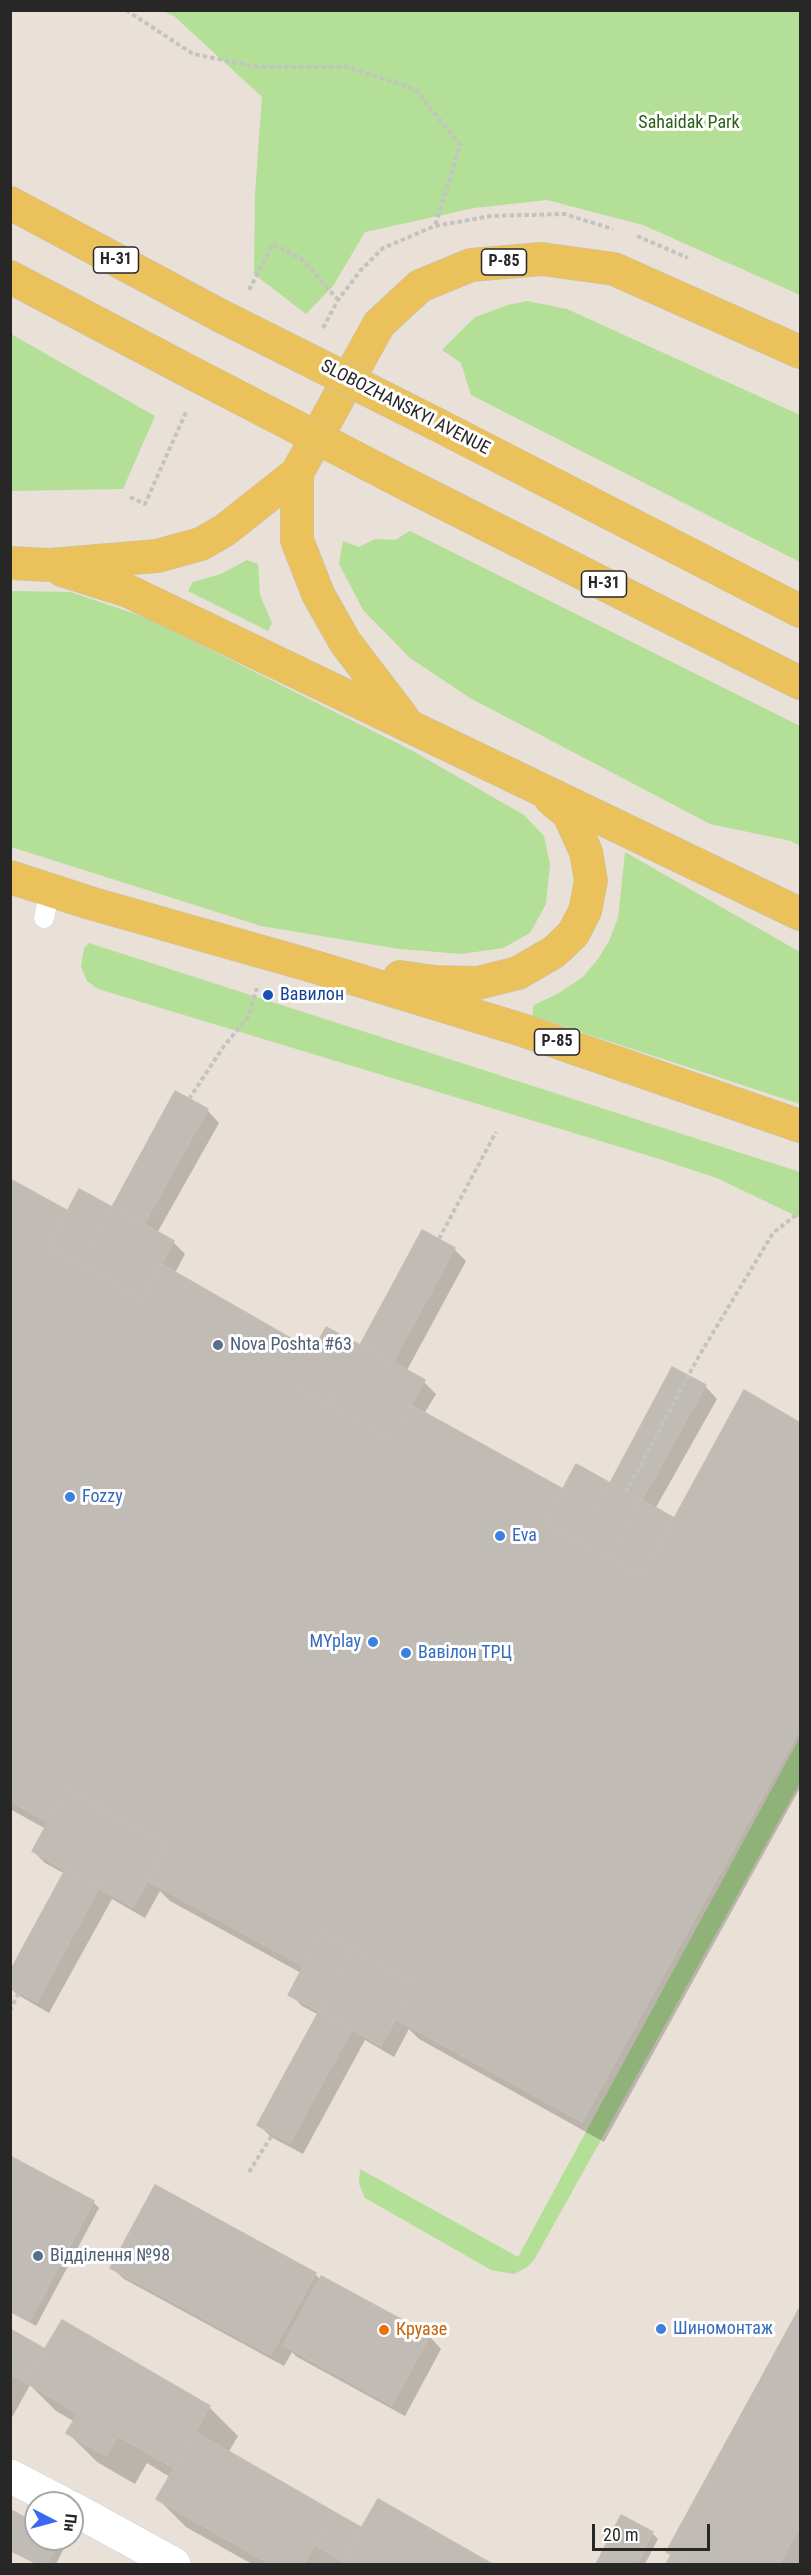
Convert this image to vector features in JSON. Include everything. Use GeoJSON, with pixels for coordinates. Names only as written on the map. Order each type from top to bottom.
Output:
{"type":"FeatureCollection","features":[{"type":"Feature","properties":{"kind":"main road","name":"SLOBOZHANSKYI AVENUE"},"geometry":{"type":"LineString","coordinates":[[10,203],[221,316],[801,610]]}},
{"type":"Feature","properties":{"kind":"main road","name":"Р-85"},"geometry":{"type":"LineString","coordinates":[[10,563],[49,565],[157,556],[201,544],[225,530],[297,473],[379,324],[420,286],[471,265],[543,259],[614,268],[801,352]]}},
{"type":"Feature","properties":{"kind":"main road","name":"Н-31"},"geometry":{"type":"LineString","coordinates":[[10,277],[408,485],[801,683]]}},
{"type":"Feature","properties":{"kind":"main road","name":"Р-85"},"geometry":{"type":"LineString","coordinates":[[297,473],[297,540],[318,594],[345,642],[408,724]]}},
{"type":"Feature","properties":{"kind":"main road","name":"Р-85"},"geometry":{"type":"LineString","coordinates":[[49,565],[128,591],[801,914]]}},
{"type":"Feature","properties":{"kind":"main road","name":"Р-85"},"geometry":{"type":"LineString","coordinates":[[312,966],[435,982],[478,983],[518,973],[554,952],[573,934],[585,911],[591,881],[586,852],[569,814],[537,787]]}},
{"type":"Feature","properties":{"kind":"main road","name":"Р-85"},"geometry":{"type":"LineString","coordinates":[[10,877],[47,904],[90,903],[312,966],[519,1029],[801,1126]]}},
{"type":"Feature","properties":{"kind":"street"},"geometry":{"type":"LineString","coordinates":[[10,2476],[39,2491]]}},
{"type":"Feature","properties":{"kind":"street"},"geometry":{"type":"LineString","coordinates":[[84,2515],[174,2565]]}},
{"type":"Feature","properties":{"kind":"path"},"geometry":{"type":"LineString","coordinates":[[126,10],[193,54],[259,67],[347,67],[415,89],[460,145],[435,226]]}},
{"type":"Feature","properties":{"kind":"path"},"geometry":{"type":"LineString","coordinates":[[250,290],[273,244],[302,259],[338,300]]}},
{"type":"Feature","properties":{"kind":"path"},"geometry":{"type":"LineString","coordinates":[[130,497],[145,504],[187,412]]}},
{"type":"Feature","properties":{"kind":"path"},"geometry":{"type":"LineString","coordinates":[[189,1100],[224,1046],[248,1017],[257,987]]}},
{"type":"Feature","properties":{"kind":"path"},"geometry":{"type":"LineString","coordinates":[[439,1239],[496,1132]]}},
{"type":"Feature","properties":{"kind":"path"},"geometry":{"type":"LineString","coordinates":[[626,1492],[699,1356],[773,1233],[801,1212]]}},
{"type":"Feature","properties":{"kind":"path"},"geometry":{"type":"LineString","coordinates":[[10,2011],[19,1992]]}},
{"type":"Feature","properties":{"kind":"path"},"geometry":{"type":"LineString","coordinates":[[249,2172],[272,2134]]}},
{"type":"Feature","properties":{"kind":"green space","name":"Sahaidak Park"},"geometry":{"type":"Polygon","coordinates":[[[163,11],[800,11],[800,295],[643,225],[547,200],[474,208],[365,232],[333,286],[306,314],[254,274],[255,193],[262,97],[174,16],[163,11]]]}},
{"type":"Feature","properties":{"kind":"green space"},"geometry":{"type":"Polygon","coordinates":[[[527,301],[567,309],[800,415],[800,562],[471,395],[461,363],[442,350],[475,317],[527,301]]]}},
{"type":"Feature","properties":{"kind":"green space"},"geometry":{"type":"Polygon","coordinates":[[[11,334],[155,416],[123,489],[11,491],[11,334]]]}},
{"type":"Feature","properties":{"kind":"green space"},"geometry":{"type":"Polygon","coordinates":[[[410,531],[800,726],[800,846],[791,841],[710,824],[470,698],[410,658],[363,610],[339,564],[343,541],[359,547],[375,539],[395,540],[410,531]]]}},
{"type":"Feature","properties":{"kind":"green space"},"geometry":{"type":"Polygon","coordinates":[[[247,560],[258,564],[260,595],[272,623],[268,631],[188,591],[193,582],[221,574],[247,560]]]}},
{"type":"Feature","properties":{"kind":"green space"},"geometry":{"type":"Polygon","coordinates":[[[11,591],[71,592],[147,618],[411,750],[524,815],[544,836],[550,864],[546,904],[530,933],[503,948],[462,954],[399,949],[261,926],[11,847],[11,591]]]}},
{"type":"Feature","properties":{"kind":"green space"},"geometry":{"type":"Polygon","coordinates":[[[625,852],[800,952],[800,1104],[532,1016],[534,1005],[559,993],[583,977],[609,941],[618,918],[625,852]]]}},
{"type":"Feature","properties":{"kind":"green space"},"geometry":{"type":"Polygon","coordinates":[[[89,943],[800,1172],[800,1218],[717,1178],[653,1157],[98,989],[87,981],[81,967],[84,948],[89,943]]]}},
{"type":"Feature","properties":{"kind":"green space"},"geometry":{"type":"Polygon","coordinates":[[[800,1737],[800,1783],[534,2260],[514,2274],[491,2270],[365,2198],[359,2184],[360,2169],[518,2257],[800,1737]]]}},
{"type":"Feature","properties":{"kind":"building"},"geometry":{"type":"Polygon","coordinates":[[[175,1091],[208,1109],[144,1224],[112,1207],[175,1091]]]}},
{"type":"Feature","properties":{"kind":"building","name":"Вавілон ТРЦ"},"geometry":{"type":"Polygon","coordinates":[[[10,1179],[68,1211],[48,1247],[143,1299],[161,1264],[313,1351],[294,1386],[391,1440],[411,1405],[563,1489],[544,1524],[642,1577],[744,1390],[800,1423],[800,1729],[582,2122],[396,2019],[415,1984],[321,1933],[303,1966],[148,1881],[167,1845],[66,1789],[48,1822],[10,1801],[10,1179]]]}},
{"type":"Feature","properties":{"kind":"building"},"geometry":{"type":"Polygon","coordinates":[[[79,1189],[112,1207],[80,1265],[48,1247],[79,1189]]]}},
{"type":"Feature","properties":{"kind":"building"},"geometry":{"type":"Polygon","coordinates":[[[112,1207],[144,1224],[113,1282],[80,1265],[112,1207]]]}},
{"type":"Feature","properties":{"kind":"building"},"geometry":{"type":"Polygon","coordinates":[[[144,1224],[174,1241],[143,1299],[113,1282],[144,1224]]]}},
{"type":"Feature","properties":{"kind":"building"},"geometry":{"type":"Polygon","coordinates":[[[422,1230],[455,1248],[393,1362],[360,1345],[422,1230]]]}},
{"type":"Feature","properties":{"kind":"building"},"geometry":{"type":"Polygon","coordinates":[[[326,1327],[360,1345],[328,1405],[294,1386],[326,1327]]]}},
{"type":"Feature","properties":{"kind":"building"},"geometry":{"type":"Polygon","coordinates":[[[360,1345],[393,1362],[359,1422],[328,1405],[360,1345]]]}},
{"type":"Feature","properties":{"kind":"building"},"geometry":{"type":"Polygon","coordinates":[[[393,1362],[425,1380],[391,1440],[359,1422],[393,1362]]]}},
{"type":"Feature","properties":{"kind":"building"},"geometry":{"type":"Polygon","coordinates":[[[672,1367],[706,1385],[642,1500],[610,1483],[672,1367]]]}},
{"type":"Feature","properties":{"kind":"building"},"geometry":{"type":"Polygon","coordinates":[[[576,1464],[610,1483],[578,1543],[544,1524],[576,1464]]]}},
{"type":"Feature","properties":{"kind":"building"},"geometry":{"type":"Polygon","coordinates":[[[610,1483],[642,1500],[610,1560],[578,1543],[610,1483]]]}},
{"type":"Feature","properties":{"kind":"building"},"geometry":{"type":"Polygon","coordinates":[[[642,1500],[674,1518],[642,1577],[610,1560],[642,1500]]]}},
{"type":"Feature","properties":{"kind":"building"},"geometry":{"type":"Polygon","coordinates":[[[66,1789],[100,1807],[65,1870],[32,1851],[66,1789]]]}},
{"type":"Feature","properties":{"kind":"building"},"geometry":{"type":"Polygon","coordinates":[[[100,1807],[134,1826],[99,1888],[65,1870],[100,1807]]]}},
{"type":"Feature","properties":{"kind":"building"},"geometry":{"type":"Polygon","coordinates":[[[134,1826],[167,1845],[133,1907],[99,1888],[134,1826]]]}},
{"type":"Feature","properties":{"kind":"building"},"geometry":{"type":"Polygon","coordinates":[[[65,1870],[99,1888],[37,2002],[10,1987],[10,1971],[65,1870]]]}},
{"type":"Feature","properties":{"kind":"building"},"geometry":{"type":"Polygon","coordinates":[[[321,1933],[352,1949],[319,2011],[288,1995],[321,1933]]]}},
{"type":"Feature","properties":{"kind":"building"},"geometry":{"type":"Polygon","coordinates":[[[352,1949],[386,1968],[352,2029],[319,2011],[352,1949]]]}},
{"type":"Feature","properties":{"kind":"building"},"geometry":{"type":"Polygon","coordinates":[[[386,1968],[415,1984],[381,2046],[352,2029],[386,1968]]]}},
{"type":"Feature","properties":{"kind":"building"},"geometry":{"type":"Polygon","coordinates":[[[319,2011],[352,2029],[290,2143],[257,2125],[319,2011]]]}},
{"type":"Feature","properties":{"kind":"building","name":"Відділення №98"},"geometry":{"type":"Polygon","coordinates":[[[10,2156],[94,2201],[30,2321],[10,2311],[10,2156]]]}},
{"type":"Feature","properties":{"kind":"building"},"geometry":{"type":"Polygon","coordinates":[[[155,2185],[316,2273],[271,2355],[110,2268],[155,2185]]]}},
{"type":"Feature","properties":{"kind":"building"},"geometry":{"type":"Polygon","coordinates":[[[321,2276],[430,2335],[392,2405],[283,2345],[321,2276]]]}},
{"type":"Feature","properties":{"kind":"building"},"geometry":{"type":"Polygon","coordinates":[[[800,2307],[800,2526],[779,2564],[692,2564],[666,2552],[800,2307]]]}},
{"type":"Feature","properties":{"kind":"building"},"geometry":{"type":"Polygon","coordinates":[[[62,2320],[210,2406],[174,2468],[118,2436],[106,2456],[66,2433],[78,2413],[25,2382],[62,2320]]]}},
{"type":"Feature","properties":{"kind":"building"},"geometry":{"type":"Polygon","coordinates":[[[10,2329],[17,2333],[10,2345],[10,2329]]]}},
{"type":"Feature","properties":{"kind":"building"},"geometry":{"type":"Polygon","coordinates":[[[17,2333],[45,2349],[25,2382],[10,2374],[10,2345],[17,2333]]]}},
{"type":"Feature","properties":{"kind":"building"},"geometry":{"type":"Polygon","coordinates":[[[195,2432],[334,2512],[304,2564],[270,2564],[156,2499],[195,2432]]]}},
{"type":"Feature","properties":{"kind":"building"},"geometry":{"type":"Polygon","coordinates":[[[378,2499],[492,2564],[347,2564],[342,2561],[378,2499]]]}},
{"type":"Feature","properties":{"kind":"building"},"geometry":{"type":"Polygon","coordinates":[[[13,2511],[24,2517],[24,2551],[54,2551],[47,2564],[39,2564],[10,2549],[10,2515],[13,2511]]]}},
{"type":"Feature","properties":{"kind":"building"},"geometry":{"type":"Polygon","coordinates":[[[334,2512],[362,2528],[342,2561],[315,2545],[334,2512]]]}},
{"type":"Feature","properties":{"kind":"building"},"geometry":{"type":"Polygon","coordinates":[[[621,2515],[653,2532],[637,2564],[596,2564],[621,2515]]]}},
{"type":"Feature","properties":{"kind":"building"},"geometry":{"type":"Polygon","coordinates":[[[672,2553],[692,2564],[666,2564],[672,2553]]]}},
{"type":"Feature","properties":{"kind":"place","name":"Вавилон"},"geometry":{"type":"Point","coordinates":[268,995]}},
{"type":"Feature","properties":{"kind":"place","name":"Nova Poshta #63"},"geometry":{"type":"Point","coordinates":[218,1345]}},
{"type":"Feature","properties":{"kind":"place","name":"Fozzy"},"geometry":{"type":"Point","coordinates":[70,1497]}},
{"type":"Feature","properties":{"kind":"place","name":"Eva"},"geometry":{"type":"Point","coordinates":[500,1536]}},
{"type":"Feature","properties":{"kind":"place","name":"MYplay"},"geometry":{"type":"Point","coordinates":[373,1642]}},
{"type":"Feature","properties":{"kind":"place","name":"Вавілон ТРЦ"},"geometry":{"type":"Point","coordinates":[406,1653]}},
{"type":"Feature","properties":{"kind":"place","name":"Відділення №98"},"geometry":{"type":"Point","coordinates":[38,2256]}},
{"type":"Feature","properties":{"kind":"place","name":"Шиномонтаж"},"geometry":{"type":"Point","coordinates":[661,2329]}},
{"type":"Feature","properties":{"kind":"place","name":"Круазе"},"geometry":{"type":"Point","coordinates":[384,2330]}}]}
